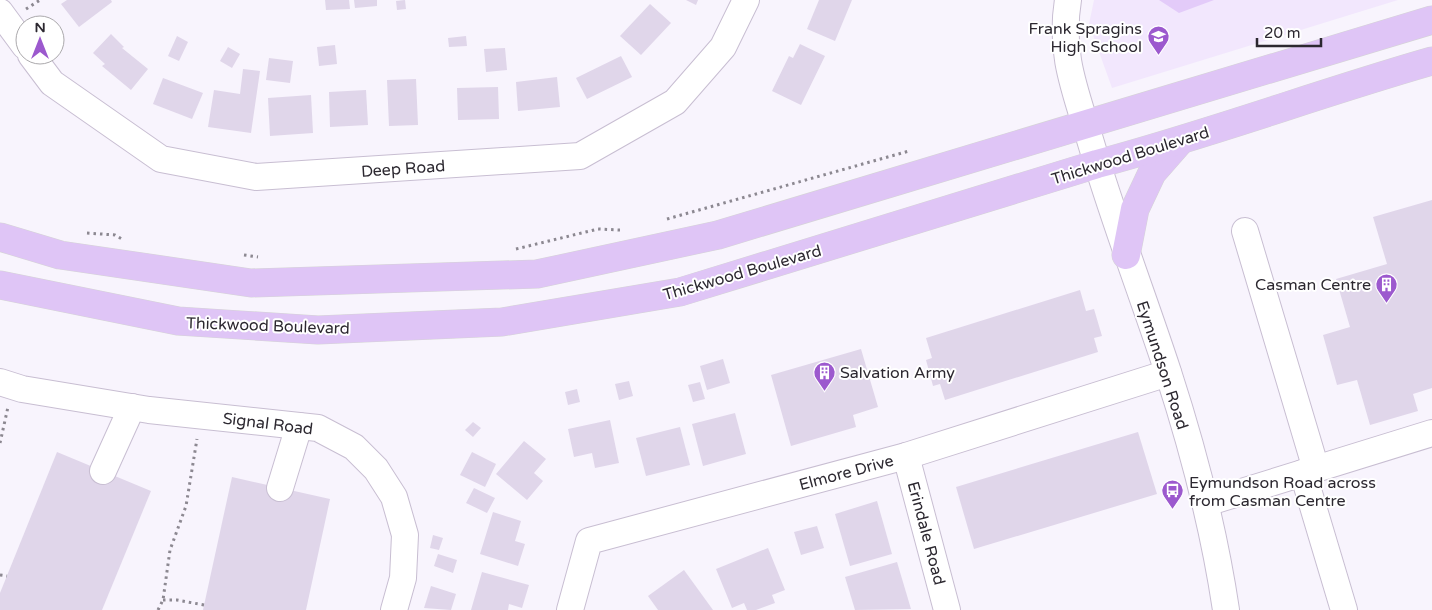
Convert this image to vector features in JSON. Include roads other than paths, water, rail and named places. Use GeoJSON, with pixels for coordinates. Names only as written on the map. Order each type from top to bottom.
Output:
{"type":"FeatureCollection","features":[{"type":"Feature","properties":{"kind":"main road"},"geometry":{"type":"LineString","coordinates":[[0,237],[60,255],[251,282],[537,274],[718,235],[1432,20]]}},
{"type":"Feature","properties":{"kind":"main road","name":"Thickwood Boulevard"},"geometry":{"type":"LineString","coordinates":[[0,285],[178,321],[318,330],[502,322],[680,292],[1097,164],[1180,141],[1355,83],[1432,61]]}},
{"type":"Feature","properties":{"kind":"main road"},"geometry":{"type":"LineString","coordinates":[[1126,255],[1138,201],[1152,173],[1180,141]]}},
{"type":"Feature","properties":{"kind":"street","name":"Deep Road"},"geometry":{"type":"LineString","coordinates":[[38,65],[52,83],[161,159],[256,178],[580,156],[675,102],[723,47],[746,0]]}},
{"type":"Feature","properties":{"kind":"street","name":"Eymundson Road"},"geometry":{"type":"LineString","coordinates":[[1068,0],[1064,30],[1065,52],[1097,164],[1126,255],[1168,373],[1206,503],[1226,610]]}},
{"type":"Feature","properties":{"kind":"street"},"geometry":{"type":"LineString","coordinates":[[0,12],[15,32]]}},
{"type":"Feature","properties":{"kind":"street"},"geometry":{"type":"LineString","coordinates":[[1245,231],[1310,471],[1344,610]]}},
{"type":"Feature","properties":{"kind":"street","name":"Elmore Drive"},"geometry":{"type":"LineString","coordinates":[[570,610],[589,541],[906,456],[1168,373]]}},
{"type":"Feature","properties":{"kind":"street","name":"Signal Road"},"geometry":{"type":"LineString","coordinates":[[7,384],[132,407],[318,428],[354,447],[376,469],[394,496],[405,535],[403,578],[394,610]]}},
{"type":"Feature","properties":{"kind":"street"},"geometry":{"type":"LineString","coordinates":[[103,471],[132,407]]}},
{"type":"Feature","properties":{"kind":"street"},"geometry":{"type":"LineString","coordinates":[[280,488],[299,426]]}},
{"type":"Feature","properties":{"kind":"street"},"geometry":{"type":"LineString","coordinates":[[1206,503],[1432,433]]}},
{"type":"Feature","properties":{"kind":"street","name":"Erindale Road"},"geometry":{"type":"LineString","coordinates":[[906,456],[947,610]]}},
{"type":"Feature","properties":{"kind":"place","name":"Frank Spragins High School"},"geometry":{"type":"Point","coordinates":[1158,56]}},
{"type":"Feature","properties":{"kind":"place","name":"Casman Centre"},"geometry":{"type":"Point","coordinates":[1387,303]}},
{"type":"Feature","properties":{"kind":"place","name":"Salvation Army"},"geometry":{"type":"Point","coordinates":[824,391]}},
{"type":"Feature","properties":{"kind":"place","name":"Eymundson Road across from Casman Centre"},"geometry":{"type":"Point","coordinates":[1173,510]}}]}
